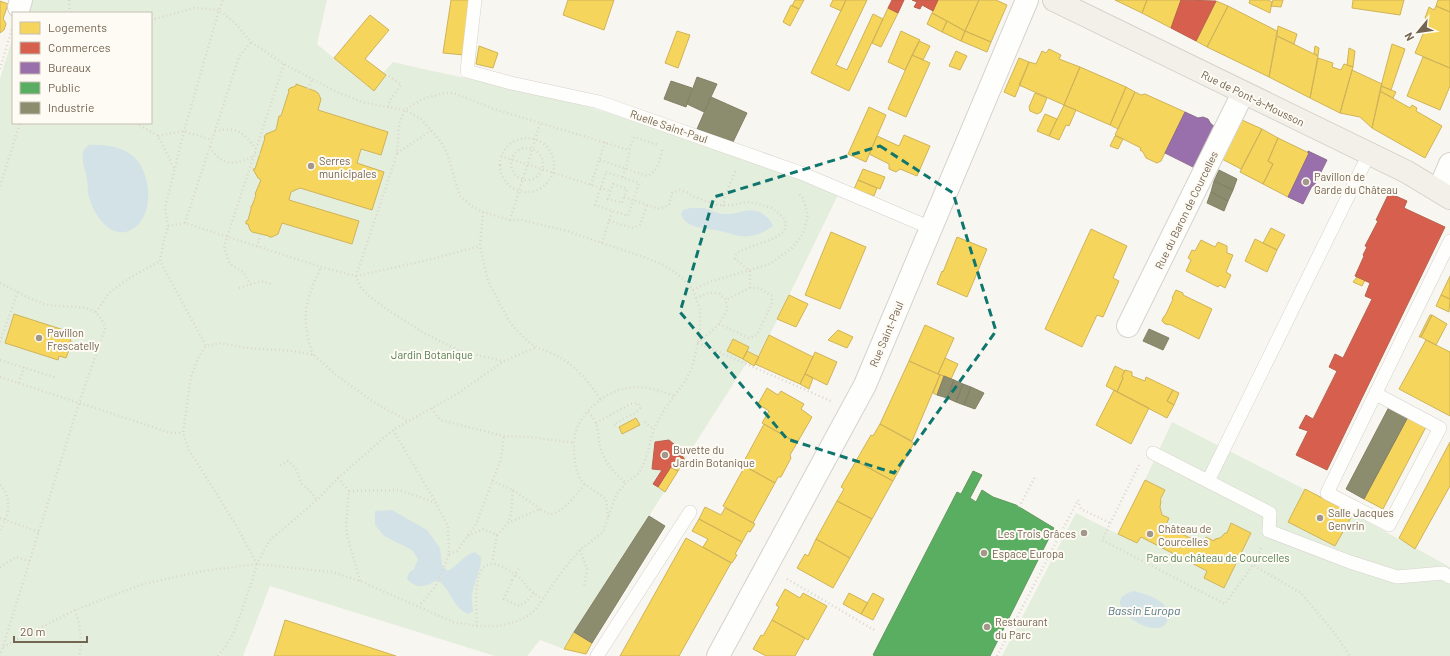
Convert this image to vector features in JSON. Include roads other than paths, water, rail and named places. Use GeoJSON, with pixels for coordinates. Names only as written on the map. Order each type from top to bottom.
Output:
{"type":"FeatureCollection","features":[{"type":"Feature","properties":{"kind":"main road","name":"Rue de Pont-à-Mousson"},"geometry":{"type":"LineString","coordinates":[[1054,0],[1407,172],[1444,194]]}},
{"type":"Feature","properties":{"kind":"street","name":"Rue Saint-Paul"},"geometry":{"type":"LineString","coordinates":[[718,656],[865,385],[1027,0]]}},
{"type":"Feature","properties":{"kind":"street","name":"Rue du Baron de Courcelles"},"geometry":{"type":"LineString","coordinates":[[1128,326],[1243,93]]}},
{"type":"Feature","properties":{"kind":"street"},"geometry":{"type":"LineString","coordinates":[[1444,194],[1450,164]]}},
{"type":"Feature","properties":{"kind":"lane","name":"Ruelle Saint-Paul"},"geometry":{"type":"LineString","coordinates":[[475,0],[467,72],[599,102],[801,173],[931,228]]}},
{"type":"Feature","properties":{"kind":"lane"},"geometry":{"type":"LineString","coordinates":[[1208,481],[1369,154]]}},
{"type":"Feature","properties":{"kind":"lane"},"geometry":{"type":"LineString","coordinates":[[1376,394],[1440,428],[1389,525],[1328,493],[1450,241]]}},
{"type":"Feature","properties":{"kind":"lane"},"geometry":{"type":"LineString","coordinates":[[1153,453],[1270,513],[1269,531],[1350,562],[1397,577],[1443,573],[1450,577]]}},
{"type":"Feature","properties":{"kind":"lane"},"geometry":{"type":"LineString","coordinates":[[597,656],[690,512]]}},
{"type":"Feature","properties":{"kind":"water"},"geometry":{"type":"Polygon","coordinates":[[[88,145],[106,145],[124,150],[134,157],[140,164],[147,184],[147,206],[144,216],[139,224],[131,230],[117,232],[111,229],[100,219],[92,206],[88,195],[87,179],[83,159],[84,149],[88,145]]]}},
{"type":"Feature","properties":{"kind":"water"},"geometry":{"type":"Polygon","coordinates":[[[690,208],[703,208],[724,214],[749,210],[758,211],[765,215],[773,226],[756,235],[738,236],[691,225],[686,222],[681,213],[683,210],[690,208]]]}},
{"type":"Feature","properties":{"kind":"water"},"geometry":{"type":"Polygon","coordinates":[[[392,510],[427,530],[440,548],[442,566],[448,571],[471,553],[475,552],[481,557],[472,595],[473,611],[469,614],[459,608],[446,588],[437,580],[425,586],[418,586],[414,585],[407,579],[409,573],[414,569],[418,559],[412,550],[384,536],[375,525],[375,511],[392,510]]]}},
{"type":"Feature","properties":{"kind":"water","name":"Bassin Europa"},"geometry":{"type":"Polygon","coordinates":[[[1133,591],[1151,596],[1165,606],[1168,615],[1166,624],[1158,628],[1145,626],[1138,623],[1124,612],[1120,601],[1124,595],[1133,591]]]}},
{"type":"Feature","properties":{"kind":"place","name":"Serres municipales"},"geometry":{"type":"Point","coordinates":[311,166]}},
{"type":"Feature","properties":{"kind":"place","name":"Pavillon de Garde du Château"},"geometry":{"type":"Point","coordinates":[1306,182]}},
{"type":"Feature","properties":{"kind":"place","name":"Pavillon Frescatelly"},"geometry":{"type":"Point","coordinates":[39,338]}},
{"type":"Feature","properties":{"kind":"place","name":"Buvette du Jardin Botanique"},"geometry":{"type":"Point","coordinates":[665,455]}},
{"type":"Feature","properties":{"kind":"place","name":"Salle Jacques Genvrin"},"geometry":{"type":"Point","coordinates":[1320,518]}},
{"type":"Feature","properties":{"kind":"place","name":"Les Trois Grâces"},"geometry":{"type":"Point","coordinates":[1084,533]}},
{"type":"Feature","properties":{"kind":"place","name":"Château de Courcelles"},"geometry":{"type":"Point","coordinates":[1150,534]}},
{"type":"Feature","properties":{"kind":"place","name":"Espace Europa"},"geometry":{"type":"Point","coordinates":[984,553]}},
{"type":"Feature","properties":{"kind":"place","name":"Restaurant du Parc"},"geometry":{"type":"Point","coordinates":[987,627]}},
{"type":"Feature","properties":{"kind":"park label","name":"Jardin Botanique"},"geometry":{"type":"Point","coordinates":[432,354]}},
{"type":"Feature","properties":{"kind":"park label","name":"Parc du château de Courcelles"},"geometry":{"type":"Point","coordinates":[1218,557]}}]}
